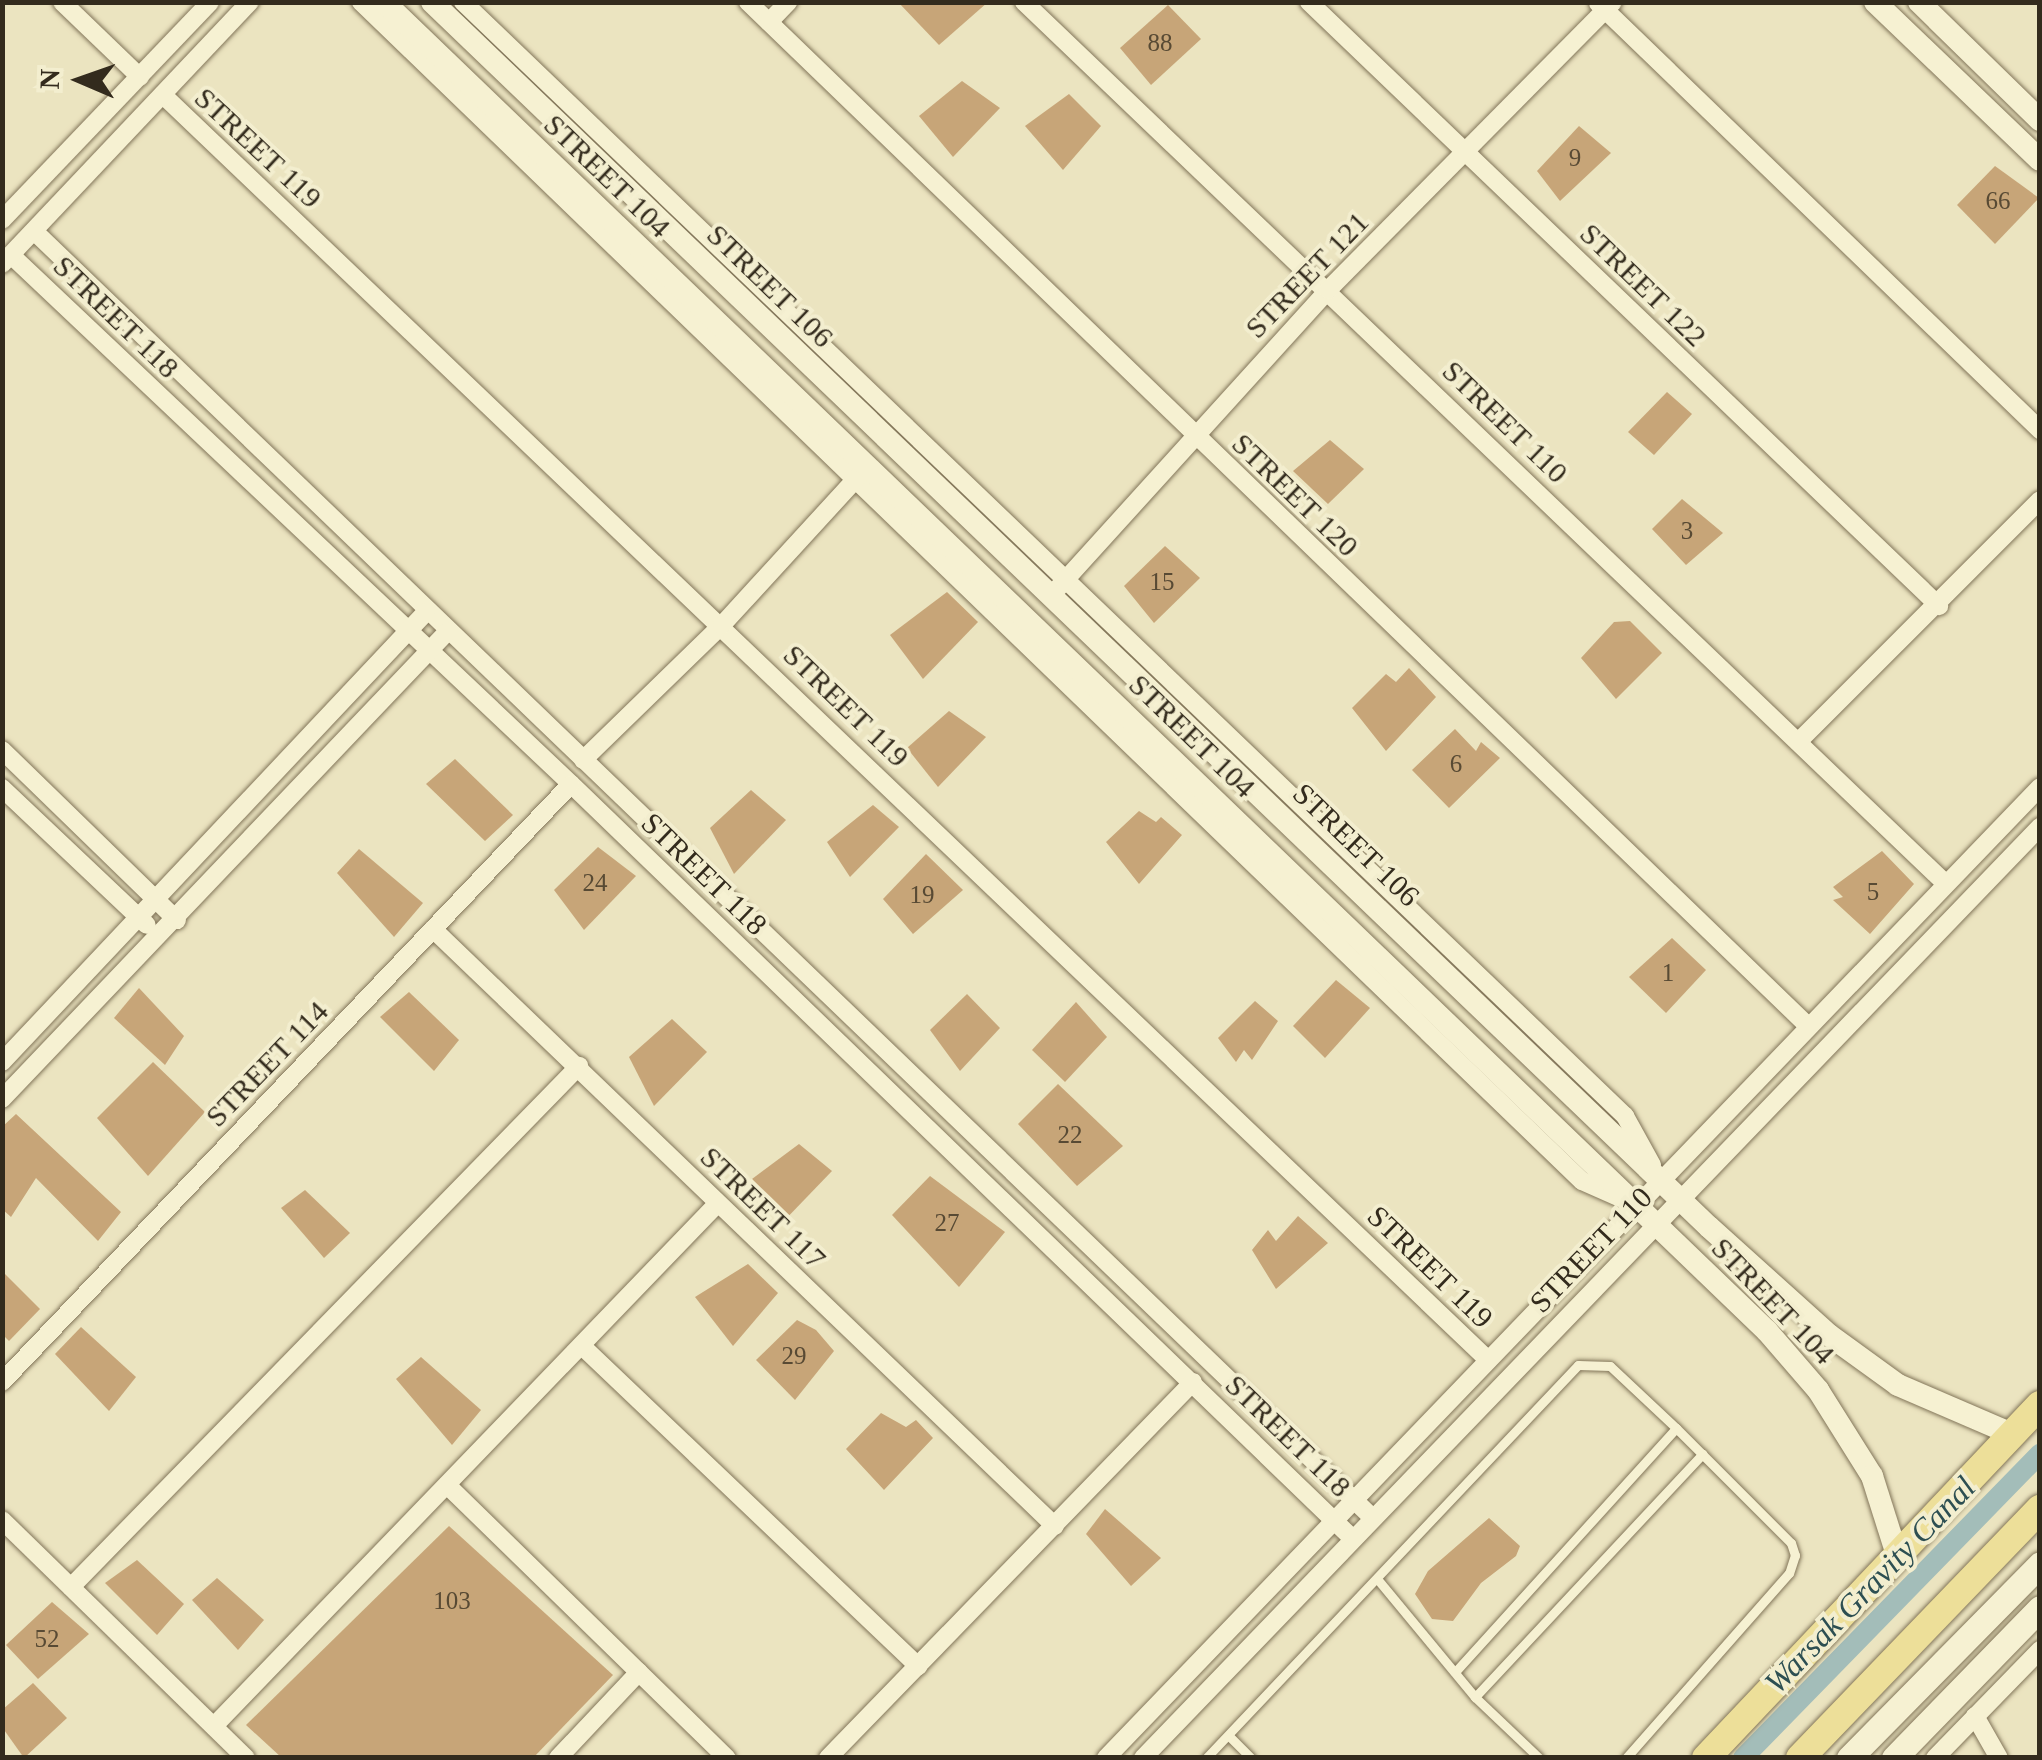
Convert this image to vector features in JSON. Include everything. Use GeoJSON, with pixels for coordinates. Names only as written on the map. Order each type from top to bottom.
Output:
{"type":"FeatureCollection","features":[{"type":"Feature","properties":{"kind":"main road"},"geometry":{"type":"LineString","coordinates":[[1706,1758],[2040,1406]]}},
{"type":"Feature","properties":{"kind":"main road"},"geometry":{"type":"LineString","coordinates":[[1800,1758],[2040,1509]]}},
{"type":"Feature","properties":{"kind":"main road"},"geometry":{"type":"LineString","coordinates":[[1849,1758],[2040,1564]]}},
{"type":"Feature","properties":{"kind":"main road"},"geometry":{"type":"LineString","coordinates":[[1894,1758],[2040,1608]]}},
{"type":"Feature","properties":{"kind":"street"},"geometry":{"type":"LineString","coordinates":[[62,2],[140,77]]}},
{"type":"Feature","properties":{"kind":"street"},"geometry":{"type":"LineString","coordinates":[[2,220],[210,2]]}},
{"type":"Feature","properties":{"kind":"street"},"geometry":{"type":"LineString","coordinates":[[6,259],[250,2]]}},
{"type":"Feature","properties":{"kind":"street"},"geometry":{"type":"LineString","coordinates":[[361,2],[484,111],[860,474],[722,625],[583,760]]}},
{"type":"Feature","properties":{"kind":"street","name":"STREET 104"},"geometry":{"type":"LineString","coordinates":[[384,2],[484,111],[678,287],[860,474],[1167,768],[1331,913],[1477,1066],[1636,1205],[1768,1331],[1818,1390],[1872,1476],[1897,1556]]}},
{"type":"Feature","properties":{"kind":"street","name":"STREET 106"},"geometry":{"type":"LineString","coordinates":[[432,2],[700,260],[873,412],[1057,588],[1355,885],[1522,1032],[1660,1179],[1829,1335],[1898,1385],[2012,1434]]}},
{"type":"Feature","properties":{"kind":"street"},"geometry":{"type":"LineString","coordinates":[[463,2],[873,412]]}},
{"type":"Feature","properties":{"kind":"street","name":"STREET 120"},"geometry":{"type":"LineString","coordinates":[[748,2],[1806,1024]]}},
{"type":"Feature","properties":{"kind":"street"},"geometry":{"type":"LineString","coordinates":[[768,22],[788,2]]}},
{"type":"Feature","properties":{"kind":"street","name":"STREET 110"},"geometry":{"type":"LineString","coordinates":[[1024,2],[1944,883]]}},
{"type":"Feature","properties":{"kind":"street","name":"STREET 122"},"geometry":{"type":"LineString","coordinates":[[1308,2],[1939,606]]}},
{"type":"Feature","properties":{"kind":"street"},"geometry":{"type":"LineString","coordinates":[[1875,2],[2040,160]]}},
{"type":"Feature","properties":{"kind":"street"},"geometry":{"type":"LineString","coordinates":[[1918,2],[2040,120]]}},
{"type":"Feature","properties":{"kind":"street"},"geometry":{"type":"LineString","coordinates":[[1606,5],[2040,430]]}},
{"type":"Feature","properties":{"kind":"street","name":"STREET 121"},"geometry":{"type":"LineString","coordinates":[[1057,588],[1328,290],[1466,153],[1606,5]]}},
{"type":"Feature","properties":{"kind":"street","name":"STREET 119"},"geometry":{"type":"LineString","coordinates":[[162,95],[722,625],[1488,1360]]}},
{"type":"Feature","properties":{"kind":"street"},"geometry":{"type":"LineString","coordinates":[[34,231],[426,612],[1373,1518]]}},
{"type":"Feature","properties":{"kind":"street","name":"STREET 118"},"geometry":{"type":"LineString","coordinates":[[6,259],[571,784],[1352,1539]]}},
{"type":"Feature","properties":{"kind":"street"},"geometry":{"type":"LineString","coordinates":[[678,287],[700,260]]}},
{"type":"Feature","properties":{"kind":"street"},"geometry":{"type":"LineString","coordinates":[[1798,742],[1939,606],[2040,500]]}},
{"type":"Feature","properties":{"kind":"street"},"geometry":{"type":"LineString","coordinates":[[1057,588],[1522,1032]]}},
{"type":"Feature","properties":{"kind":"street"},"geometry":{"type":"LineString","coordinates":[[2,1062],[158,902],[426,612]]}},
{"type":"Feature","properties":{"kind":"street"},"geometry":{"type":"LineString","coordinates":[[2,1099],[177,920],[448,631]]}},
{"type":"Feature","properties":{"kind":"street"},"geometry":{"type":"LineString","coordinates":[[2,750],[177,920]]}},
{"type":"Feature","properties":{"kind":"street"},"geometry":{"type":"LineString","coordinates":[[1167,768],[1477,1066]]}},
{"type":"Feature","properties":{"kind":"street","name":"STREET 114"},"geometry":{"type":"LineString","coordinates":[[2,1382],[571,784]]}},
{"type":"Feature","properties":{"kind":"street","name":"STREET 110"},"geometry":{"type":"LineString","coordinates":[[1106,1758],[1806,1024],[2040,787]]}},
{"type":"Feature","properties":{"kind":"street"},"geometry":{"type":"LineString","coordinates":[[2,788],[158,936]]}},
{"type":"Feature","properties":{"kind":"street","name":"STREET 110"},"geometry":{"type":"LineString","coordinates":[[1143,1758],[1654,1222],[2040,827]]}},
{"type":"Feature","properties":{"kind":"street"},"geometry":{"type":"LineString","coordinates":[[1331,913],[1355,885]]}},
{"type":"Feature","properties":{"kind":"street","name":"STREET 117"},"geometry":{"type":"LineString","coordinates":[[433,929],[1055,1526]]}},
{"type":"Feature","properties":{"kind":"street"},"geometry":{"type":"LineString","coordinates":[[71,1586],[578,1066]]}},
{"type":"Feature","properties":{"kind":"street"},"geometry":{"type":"LineString","coordinates":[[214,1726],[718,1203]]}},
{"type":"Feature","properties":{"kind":"street"},"geometry":{"type":"LineString","coordinates":[[583,1347],[918,1666]]}},
{"type":"Feature","properties":{"kind":"street"},"geometry":{"type":"LineString","coordinates":[[828,1758],[1193,1382]]}},
{"type":"Feature","properties":{"kind":"street"},"geometry":{"type":"LineString","coordinates":[[447,1486],[726,1758]]}},
{"type":"Feature","properties":{"kind":"street"},"geometry":{"type":"LineString","coordinates":[[2,1520],[246,1758]]}},
{"type":"Feature","properties":{"kind":"street"},"geometry":{"type":"LineString","coordinates":[[1935,1758],[2040,1650]]}},
{"type":"Feature","properties":{"kind":"street"},"geometry":{"type":"LineString","coordinates":[[558,1758],[639,1672]]}},
{"type":"Feature","properties":{"kind":"street"},"geometry":{"type":"LineString","coordinates":[[1975,1716],[1999,1758]]}},
{"type":"Feature","properties":{"kind":"lane"},"geometry":{"type":"LineString","coordinates":[[1206,1758],[1578,1365],[1610,1366],[1791,1543],[1796,1555],[1788,1573],[1626,1758]]}},
{"type":"Feature","properties":{"kind":"lane"},"geometry":{"type":"LineString","coordinates":[[1455,1672],[1517,1596],[1676,1428]]}},
{"type":"Feature","properties":{"kind":"lane"},"geometry":{"type":"LineString","coordinates":[[1475,1697],[1702,1454]]}},
{"type":"Feature","properties":{"kind":"lane"},"geometry":{"type":"LineString","coordinates":[[1378,1580],[1475,1697],[1540,1758]]}},
{"type":"Feature","properties":{"kind":"lane"},"geometry":{"type":"LineString","coordinates":[[1228,1736],[1252,1758]]}},
{"type":"Feature","properties":{"kind":"building"},"geometry":{"type":"Polygon","coordinates":[[[898,2],[988,2],[939,45],[898,2]]]}},
{"type":"Feature","properties":{"kind":"building"},"geometry":{"type":"Polygon","coordinates":[[[1168,5],[1201,39],[1151,85],[1120,48],[1168,5]]]}},
{"type":"Feature","properties":{"kind":"building"},"geometry":{"type":"Polygon","coordinates":[[[962,81],[1000,108],[953,157],[919,116],[962,81]]]}},
{"type":"Feature","properties":{"kind":"building"},"geometry":{"type":"Polygon","coordinates":[[[1069,94],[1101,126],[1063,170],[1025,126],[1069,94]]]}},
{"type":"Feature","properties":{"kind":"building"},"geometry":{"type":"Polygon","coordinates":[[[1579,126],[1611,153],[1560,201],[1537,171],[1579,126]]]}},
{"type":"Feature","properties":{"kind":"building"},"geometry":{"type":"Polygon","coordinates":[[[1995,166],[2039,198],[1995,244],[1957,205],[1995,166]]]}},
{"type":"Feature","properties":{"kind":"building"},"geometry":{"type":"Polygon","coordinates":[[[1667,392],[1692,414],[1654,455],[1628,432],[1667,392]]]}},
{"type":"Feature","properties":{"kind":"building"},"geometry":{"type":"Polygon","coordinates":[[[1330,440],[1364,469],[1328,504],[1293,471],[1330,440]]]}},
{"type":"Feature","properties":{"kind":"building"},"geometry":{"type":"Polygon","coordinates":[[[1682,499],[1723,533],[1686,565],[1652,529],[1682,499]]]}},
{"type":"Feature","properties":{"kind":"building"},"geometry":{"type":"Polygon","coordinates":[[[1165,546],[1200,578],[1154,623],[1124,586],[1165,546]]]}},
{"type":"Feature","properties":{"kind":"building"},"geometry":{"type":"Polygon","coordinates":[[[947,592],[978,622],[923,679],[890,635],[947,592]]]}},
{"type":"Feature","properties":{"kind":"building"},"geometry":{"type":"Polygon","coordinates":[[[1630,621],[1662,653],[1616,699],[1581,658],[1614,622],[1630,621]]]}},
{"type":"Feature","properties":{"kind":"building"},"geometry":{"type":"Polygon","coordinates":[[[1409,668],[1436,697],[1386,751],[1352,708],[1386,674],[1396,682],[1409,668]]]}},
{"type":"Feature","properties":{"kind":"building"},"geometry":{"type":"Polygon","coordinates":[[[949,711],[986,737],[938,787],[907,748],[949,711]]]}},
{"type":"Feature","properties":{"kind":"building"},"geometry":{"type":"Polygon","coordinates":[[[1455,729],[1476,751],[1481,742],[1500,758],[1449,808],[1412,770],[1455,729]]]}},
{"type":"Feature","properties":{"kind":"building"},"geometry":{"type":"Polygon","coordinates":[[[455,759],[513,815],[485,841],[426,784],[455,759]]]}},
{"type":"Feature","properties":{"kind":"building"},"geometry":{"type":"Polygon","coordinates":[[[751,790],[786,820],[734,874],[710,828],[751,790]]]}},
{"type":"Feature","properties":{"kind":"building"},"geometry":{"type":"Polygon","coordinates":[[[873,805],[899,827],[850,877],[827,842],[873,805]]]}},
{"type":"Feature","properties":{"kind":"building"},"geometry":{"type":"Polygon","coordinates":[[[1139,811],[1156,822],[1161,817],[1182,835],[1139,884],[1106,842],[1139,811]]]}},
{"type":"Feature","properties":{"kind":"building"},"geometry":{"type":"Polygon","coordinates":[[[598,847],[636,876],[584,930],[554,890],[598,847]]]}},
{"type":"Feature","properties":{"kind":"building"},"geometry":{"type":"Polygon","coordinates":[[[359,849],[423,903],[394,937],[337,873],[359,849]]]}},
{"type":"Feature","properties":{"kind":"building"},"geometry":{"type":"Polygon","coordinates":[[[1882,851],[1914,884],[1870,934],[1833,900],[1843,897],[1833,887],[1882,851]]]}},
{"type":"Feature","properties":{"kind":"building"},"geometry":{"type":"Polygon","coordinates":[[[926,854],[963,890],[913,934],[883,899],[926,854]]]}},
{"type":"Feature","properties":{"kind":"building"},"geometry":{"type":"Polygon","coordinates":[[[1672,938],[1706,970],[1666,1013],[1629,977],[1672,938]]]}},
{"type":"Feature","properties":{"kind":"building"},"geometry":{"type":"Polygon","coordinates":[[[1336,980],[1370,1008],[1325,1058],[1293,1026],[1336,980]]]}},
{"type":"Feature","properties":{"kind":"building"},"geometry":{"type":"Polygon","coordinates":[[[139,988],[184,1036],[165,1065],[114,1018],[139,988]]]}},
{"type":"Feature","properties":{"kind":"building"},"geometry":{"type":"Polygon","coordinates":[[[409,992],[459,1040],[434,1071],[380,1017],[409,992]]]}},
{"type":"Feature","properties":{"kind":"building"},"geometry":{"type":"Polygon","coordinates":[[[967,994],[1000,1028],[960,1071],[930,1030],[967,994]]]}},
{"type":"Feature","properties":{"kind":"building"},"geometry":{"type":"Polygon","coordinates":[[[1255,1001],[1278,1021],[1252,1060],[1244,1050],[1236,1062],[1218,1038],[1255,1001]]]}},
{"type":"Feature","properties":{"kind":"building"},"geometry":{"type":"Polygon","coordinates":[[[1076,1002],[1107,1037],[1065,1082],[1032,1050],[1076,1002]]]}},
{"type":"Feature","properties":{"kind":"building"},"geometry":{"type":"Polygon","coordinates":[[[672,1019],[707,1052],[654,1106],[629,1057],[672,1019]]]}},
{"type":"Feature","properties":{"kind":"building"},"geometry":{"type":"Polygon","coordinates":[[[153,1062],[205,1112],[148,1176],[97,1118],[153,1062]]]}},
{"type":"Feature","properties":{"kind":"building"},"geometry":{"type":"Polygon","coordinates":[[[1058,1084],[1123,1146],[1077,1186],[1018,1124],[1058,1084]]]}},
{"type":"Feature","properties":{"kind":"building"},"geometry":{"type":"Polygon","coordinates":[[[16,1114],[121,1212],[98,1241],[36,1178],[11,1217],[2,1209],[2,1127],[16,1114]]]}},
{"type":"Feature","properties":{"kind":"building"},"geometry":{"type":"Polygon","coordinates":[[[799,1144],[832,1171],[780,1225],[752,1179],[799,1144]]]}},
{"type":"Feature","properties":{"kind":"building"},"geometry":{"type":"Polygon","coordinates":[[[930,1176],[1005,1232],[959,1287],[892,1215],[930,1176]]]}},
{"type":"Feature","properties":{"kind":"building"},"geometry":{"type":"Polygon","coordinates":[[[305,1190],[350,1233],[324,1258],[281,1208],[305,1190]]]}},
{"type":"Feature","properties":{"kind":"building"},"geometry":{"type":"Polygon","coordinates":[[[1298,1216],[1328,1243],[1276,1289],[1252,1250],[1268,1230],[1276,1241],[1298,1216]]]}},
{"type":"Feature","properties":{"kind":"building"},"geometry":{"type":"Polygon","coordinates":[[[748,1264],[778,1293],[733,1346],[695,1297],[748,1264]]]}},
{"type":"Feature","properties":{"kind":"building"},"geometry":{"type":"Polygon","coordinates":[[[2,1271],[40,1309],[9,1341],[2,1334],[2,1271]]]}},
{"type":"Feature","properties":{"kind":"building"},"geometry":{"type":"Polygon","coordinates":[[[797,1320],[816,1330],[834,1351],[795,1400],[756,1360],[797,1320]]]}},
{"type":"Feature","properties":{"kind":"building"},"geometry":{"type":"Polygon","coordinates":[[[81,1327],[136,1377],[109,1411],[55,1354],[81,1327]]]}},
{"type":"Feature","properties":{"kind":"building"},"geometry":{"type":"Polygon","coordinates":[[[421,1357],[481,1410],[452,1445],[396,1379],[421,1357]]]}},
{"type":"Feature","properties":{"kind":"building"},"geometry":{"type":"Polygon","coordinates":[[[881,1413],[906,1427],[916,1420],[933,1438],[884,1490],[846,1449],[881,1413]]]}},
{"type":"Feature","properties":{"kind":"building"},"geometry":{"type":"Polygon","coordinates":[[[1105,1509],[1161,1558],[1131,1586],[1086,1534],[1105,1509]]]}},
{"type":"Feature","properties":{"kind":"building"},"geometry":{"type":"Polygon","coordinates":[[[1489,1518],[1520,1546],[1516,1556],[1481,1583],[1453,1621],[1432,1619],[1415,1594],[1428,1571],[1489,1518]]]}},
{"type":"Feature","properties":{"kind":"building"},"geometry":{"type":"Polygon","coordinates":[[[449,1526],[613,1675],[533,1758],[282,1758],[246,1725],[449,1526]]]}},
{"type":"Feature","properties":{"kind":"building"},"geometry":{"type":"Polygon","coordinates":[[[137,1560],[184,1604],[157,1635],[105,1583],[137,1560]]]}},
{"type":"Feature","properties":{"kind":"building"},"geometry":{"type":"Polygon","coordinates":[[[217,1578],[264,1620],[238,1650],[192,1600],[217,1578]]]}},
{"type":"Feature","properties":{"kind":"building"},"geometry":{"type":"Polygon","coordinates":[[[52,1602],[89,1634],[38,1679],[6,1645],[52,1602]]]}},
{"type":"Feature","properties":{"kind":"building"},"geometry":{"type":"Polygon","coordinates":[[[33,1683],[67,1718],[24,1758],[2,1727],[2,1710],[33,1683]]]}},
{"type":"Feature","properties":{"kind":"waterway","name":"Warsak Gravity Canal"},"geometry":{"type":"LineString","coordinates":[[1743,1758],[2040,1454]]}}]}
